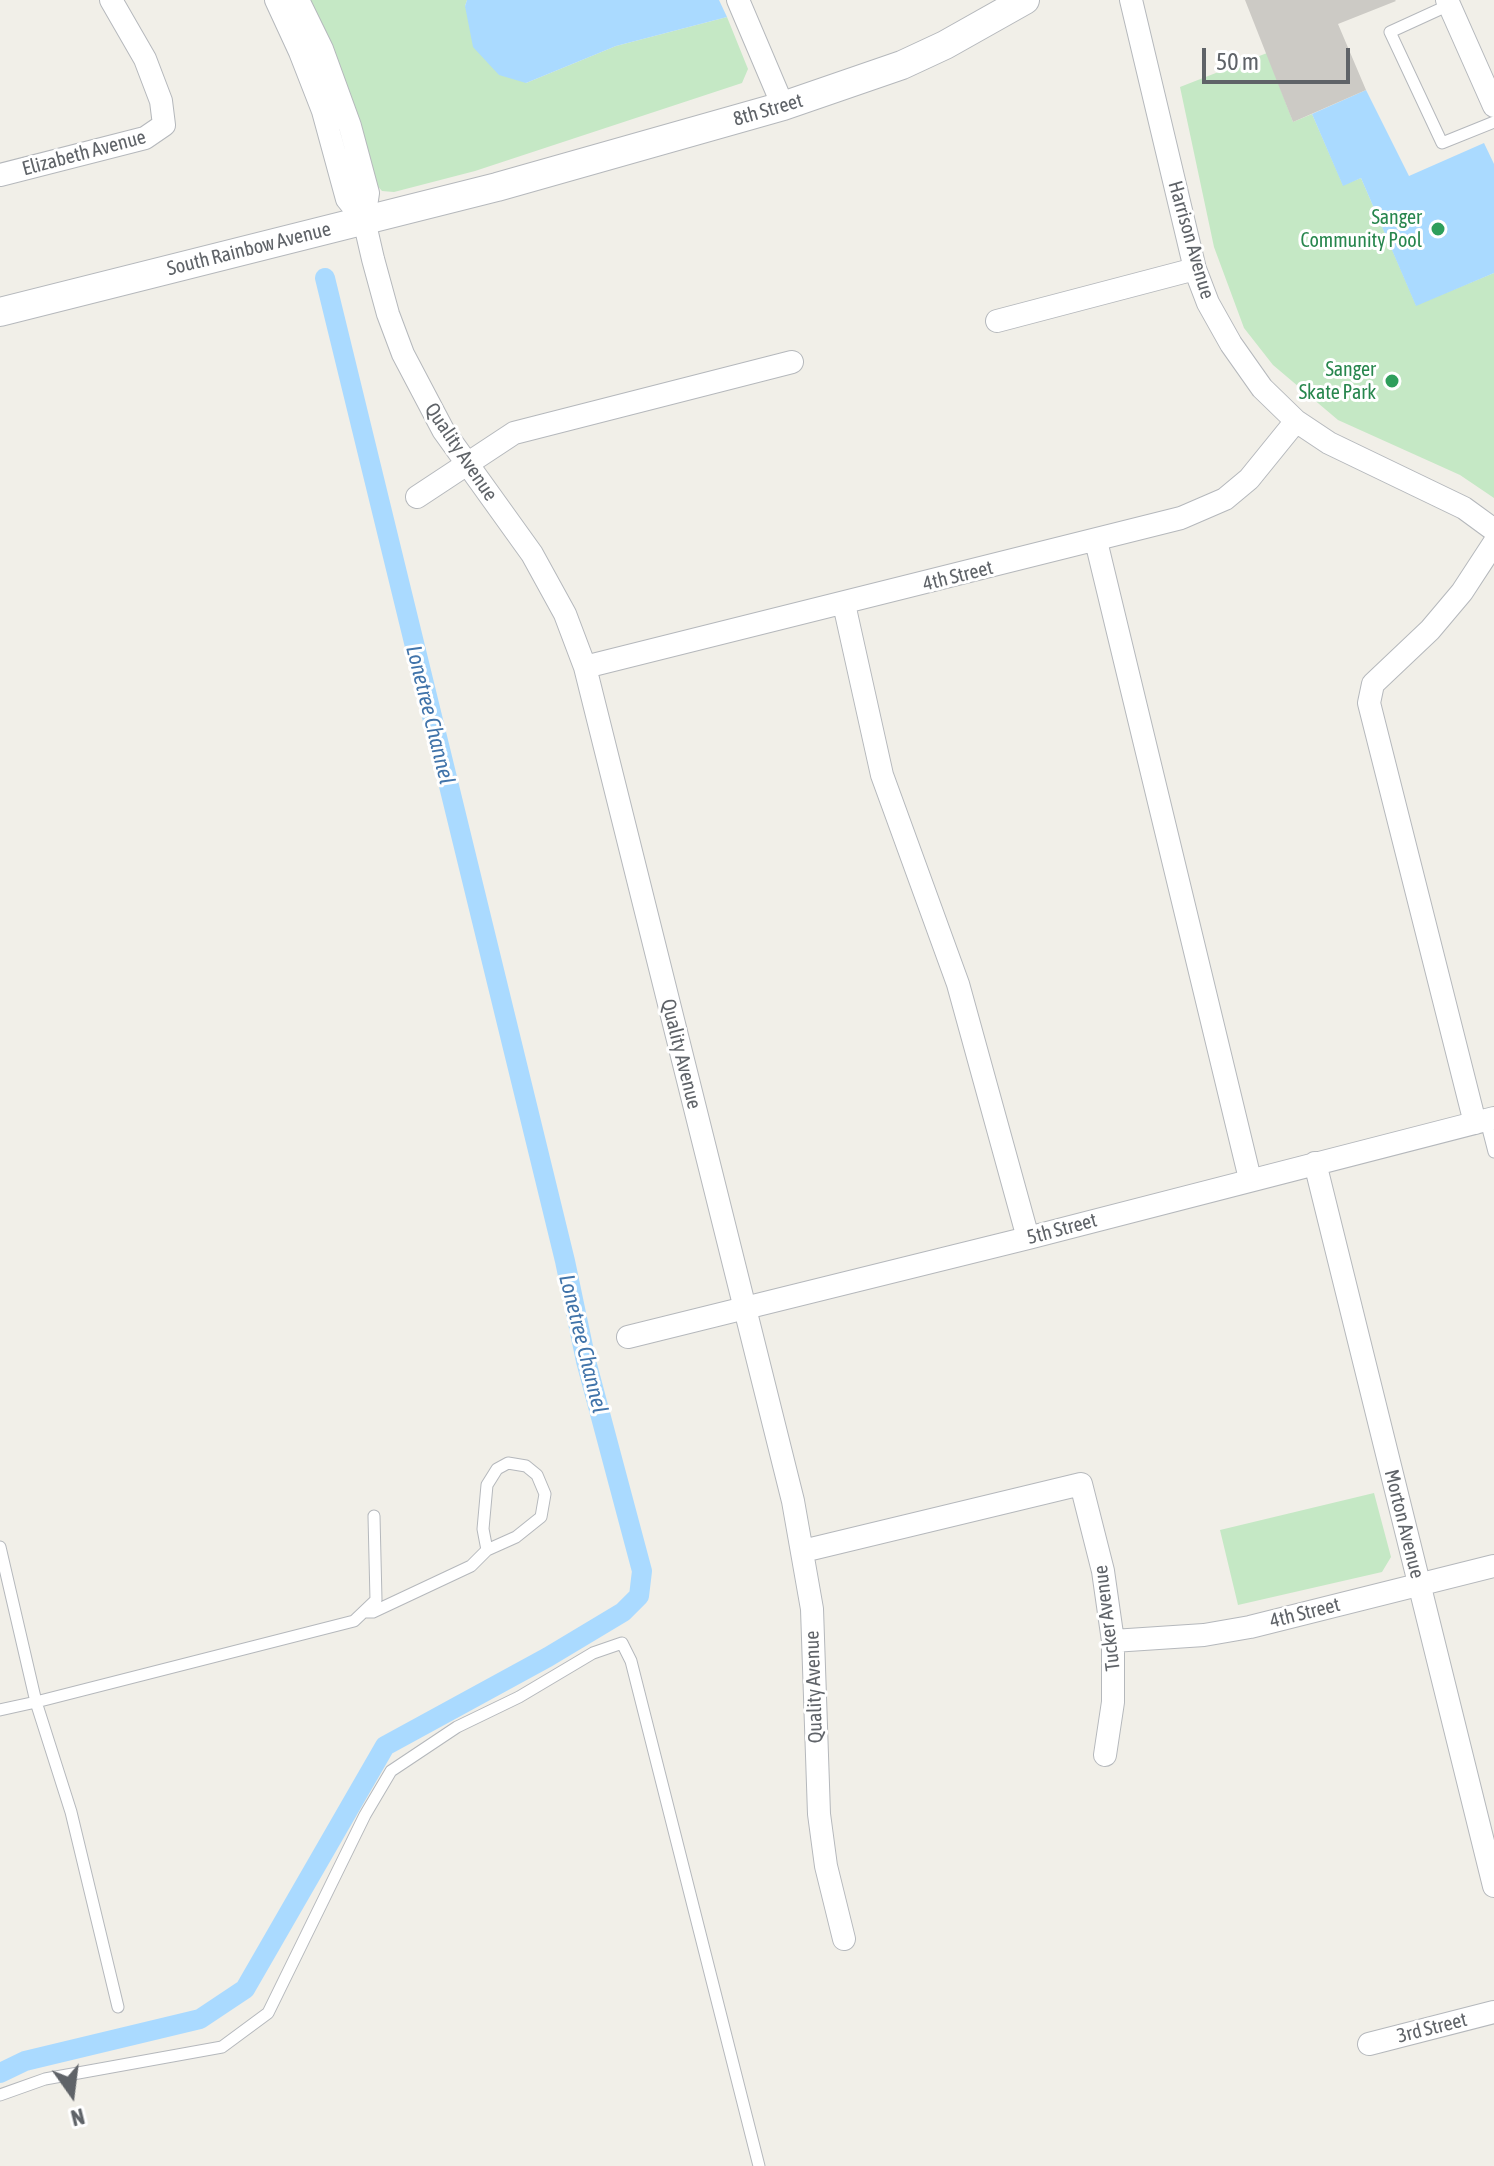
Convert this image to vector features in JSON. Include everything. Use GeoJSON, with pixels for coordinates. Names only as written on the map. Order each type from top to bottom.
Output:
{"type":"FeatureCollection","features":[{"type":"Feature","properties":{"kind":"street","name":"Elizabeth Avenue"},"geometry":{"type":"LineString","coordinates":[[0,175],[145,138],[164,125],[161,101],[145,59],[111,0]]}},
{"type":"Feature","properties":{"kind":"street","name":"Quality Avenue"},"geometry":{"type":"LineString","coordinates":[[276,0],[323,111],[347,199],[364,220]]}},
{"type":"Feature","properties":{"kind":"street","name":"Quality Avenue"},"geometry":{"type":"LineString","coordinates":[[298,0],[322,49],[350,126],[368,193],[364,220],[388,314],[403,354],[443,430],[532,554],[565,614],[585,667],[793,1501],[813,1622],[819,1814],[826,1866],[844,1939]]}},
{"type":"Feature","properties":{"kind":"street"},"geometry":{"type":"LineString","coordinates":[[738,0],[783,106]]}},
{"type":"Feature","properties":{"kind":"street","name":"Harrison Avenue"},"geometry":{"type":"LineString","coordinates":[[1131,0],[1195,269],[1208,303],[1231,344],[1262,388],[1296,421],[1329,443],[1464,508],[1494,530]]}},
{"type":"Feature","properties":{"kind":"street"},"geometry":{"type":"LineString","coordinates":[[1448,3],[1494,106]]}},
{"type":"Feature","properties":{"kind":"street","name":"8th Street"},"geometry":{"type":"LineString","coordinates":[[497,187],[783,106],[902,65],[1009,4]]}},
{"type":"Feature","properties":{"kind":"street","name":"South Rainbow Avenue"},"geometry":{"type":"LineString","coordinates":[[0,312],[497,187]]}},
{"type":"Feature","properties":{"kind":"street"},"geometry":{"type":"LineString","coordinates":[[997,321],[1195,269]]}},
{"type":"Feature","properties":{"kind":"street"},"geometry":{"type":"LineString","coordinates":[[417,497],[514,433],[792,362]]}},
{"type":"Feature","properties":{"kind":"street","name":"4th Street"},"geometry":{"type":"LineString","coordinates":[[585,667],[1181,518],[1225,499],[1249,479],[1296,421]]}},
{"type":"Feature","properties":{"kind":"street"},"geometry":{"type":"LineString","coordinates":[[1096,541],[1250,1179]]}},
{"type":"Feature","properties":{"kind":"street"},"geometry":{"type":"LineString","coordinates":[[1485,1121],[1369,703],[1373,684],[1430,630],[1462,592],[1494,543]]}},
{"type":"Feature","properties":{"kind":"street"},"geometry":{"type":"LineString","coordinates":[[844,604],[882,775],[958,984],[1028,1238]]}},
{"type":"Feature","properties":{"kind":"street","name":"5th Street"},"geometry":{"type":"LineString","coordinates":[[628,1337],[1485,1121]]}},
{"type":"Feature","properties":{"kind":"street","name":"Morton Avenue"},"geometry":{"type":"LineString","coordinates":[[1315,1163],[1494,1886]]}},
{"type":"Feature","properties":{"kind":"street","name":"Tucker Avenue"},"geometry":{"type":"LineString","coordinates":[[803,1551],[1081,1484],[1103,1571],[1113,1641],[1113,1702],[1105,1755]]}},
{"type":"Feature","properties":{"kind":"street","name":"4th Street"},"geometry":{"type":"LineString","coordinates":[[1113,1641],[1160,1640],[1219,1633],[1494,1566]]}},
{"type":"Feature","properties":{"kind":"street","name":"3rd Street"},"geometry":{"type":"LineString","coordinates":[[1369,2044],[1494,2012]]}},
{"type":"Feature","properties":{"kind":"lane"},"geometry":{"type":"LineString","coordinates":[[1448,3],[1390,32],[1442,143],[1494,122]]}},
{"type":"Feature","properties":{"kind":"lane"},"geometry":{"type":"LineString","coordinates":[[1485,1121],[1494,1152]]}},
{"type":"Feature","properties":{"kind":"lane"},"geometry":{"type":"LineString","coordinates":[[363,1612],[385,1607],[471,1566],[487,1550],[516,1537],[541,1517],[545,1494],[537,1475],[526,1466],[508,1463],[497,1469],[487,1485],[483,1529],[487,1550]]}},
{"type":"Feature","properties":{"kind":"lane"},"geometry":{"type":"LineString","coordinates":[[0,1710],[354,1621],[376,1600],[374,1516]]}},
{"type":"Feature","properties":{"kind":"lane"},"geometry":{"type":"LineString","coordinates":[[0,1547],[36,1702],[71,1812],[118,2007]]}},
{"type":"Feature","properties":{"kind":"lane"},"geometry":{"type":"LineString","coordinates":[[0,2095],[45,2079],[222,2047],[268,2013],[365,1815],[391,1771],[457,1727],[519,1697],[593,1653],[622,1643],[631,1661],[759,2166]]}},
{"type":"Feature","properties":{"kind":"green space"},"geometry":{"type":"Polygon","coordinates":[[[310,0],[467,0],[465,6],[526,83],[616,46],[727,17],[748,69],[742,83],[475,171],[394,192],[382,191],[373,181],[344,77],[310,0]]]}},
{"type":"Feature","properties":{"kind":"green space"},"geometry":{"type":"Polygon","coordinates":[[[1267,53],[1293,122],[1312,114],[1343,185],[1361,178],[1416,305],[1494,273],[1494,498],[1460,475],[1338,420],[1273,365],[1244,328],[1214,247],[1180,87],[1267,53]]]}},
{"type":"Feature","properties":{"kind":"green space"},"geometry":{"type":"Polygon","coordinates":[[[1374,1493],[1391,1557],[1382,1572],[1238,1605],[1220,1530],[1374,1493]]]}},
{"type":"Feature","properties":{"kind":"water"},"geometry":{"type":"Polygon","coordinates":[[[467,0],[719,0],[727,17],[616,46],[526,83],[499,75],[473,47],[465,6],[467,0]]]}},
{"type":"Feature","properties":{"kind":"water","name":"Sanger Community Pool"},"geometry":{"type":"Polygon","coordinates":[[[1366,90],[1409,176],[1484,143],[1494,164],[1494,273],[1416,306],[1361,178],[1343,186],[1312,114],[1366,90]]]}},
{"type":"Feature","properties":{"kind":"building"},"geometry":{"type":"Polygon","coordinates":[[[1245,0],[1396,1],[1338,24],[1366,90],[1293,122],[1245,0]]]}},
{"type":"Feature","properties":{"kind":"waterway","name":"Lonetree Channel"},"geometry":{"type":"LineString","coordinates":[[0,2073],[25,2061],[200,2019],[245,1989],[385,1746],[548,1657],[623,1612],[639,1596],[642,1571],[586,1361],[565,1261],[325,278]]}},
{"type":"Feature","properties":{"kind":"place","name":"Sanger Community Pool"},"geometry":{"type":"Point","coordinates":[1438,229]}},
{"type":"Feature","properties":{"kind":"place","name":"Sanger Skate Park"},"geometry":{"type":"Point","coordinates":[1392,381]}}]}
